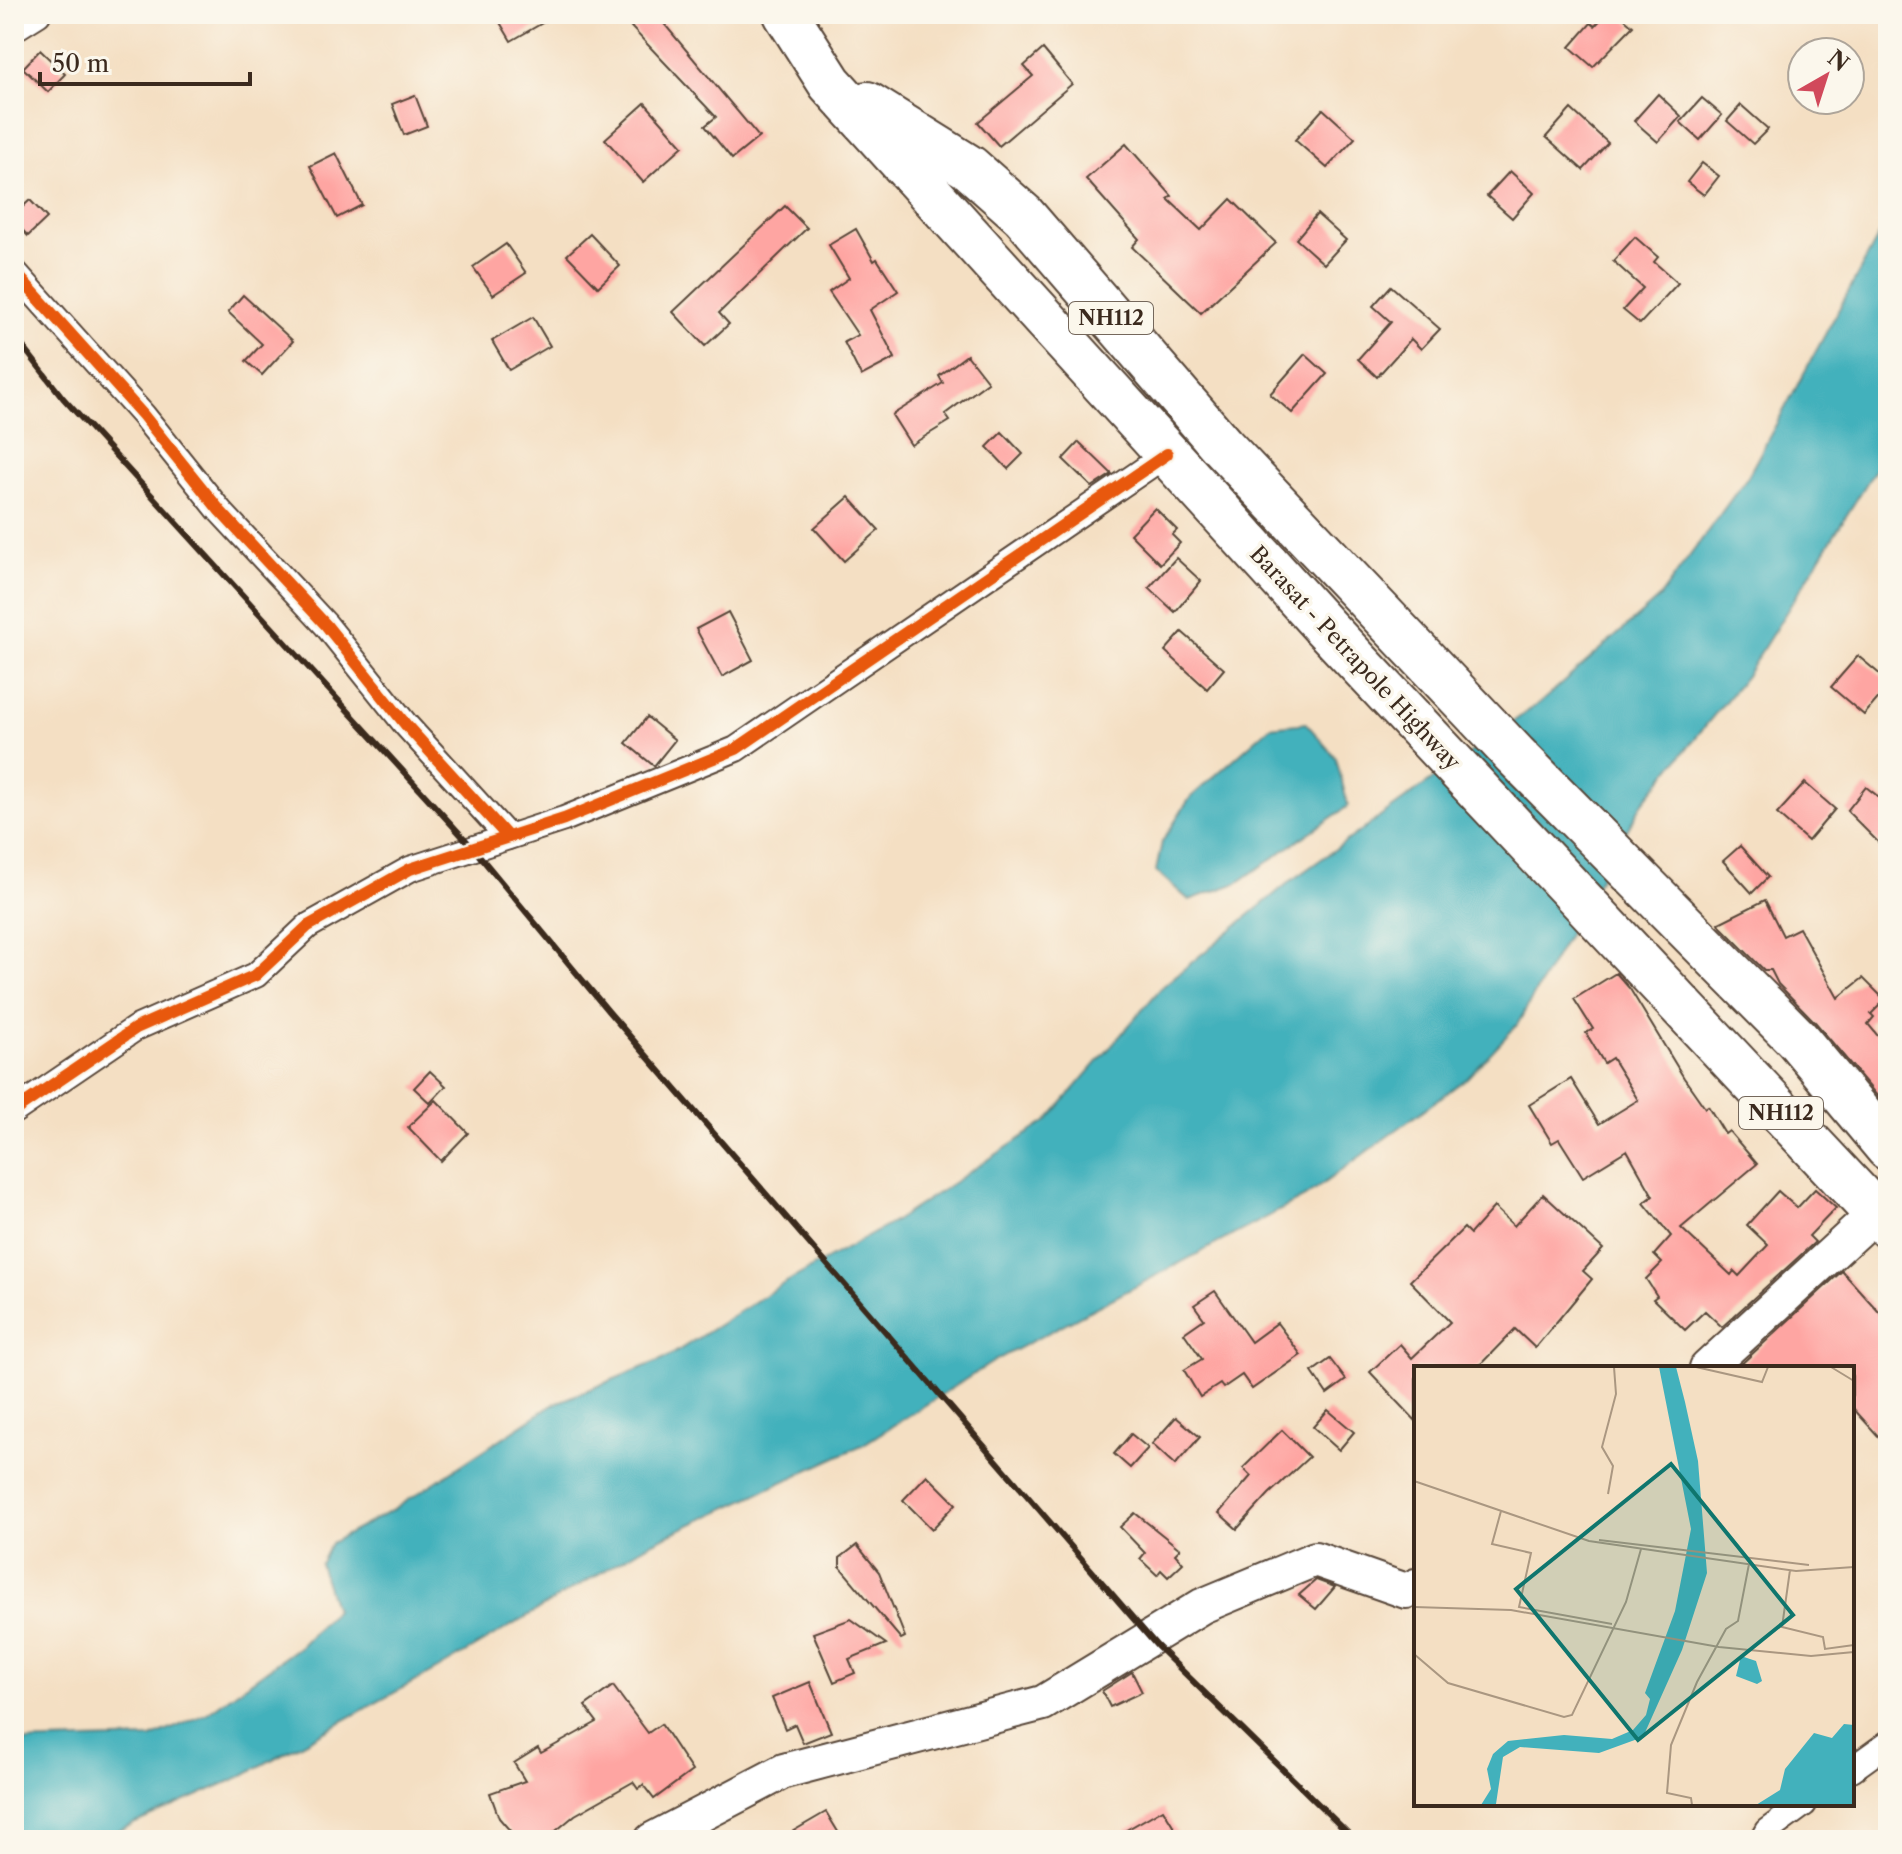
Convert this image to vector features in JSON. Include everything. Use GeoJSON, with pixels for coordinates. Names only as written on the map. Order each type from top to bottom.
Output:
{"type":"FeatureCollection","features":[{"type":"Feature","properties":{"kind":"highway","name":"Barasat - Petrapole Highway"},"geometry":{"type":"LineString","coordinates":[[786,14],[830,83],[1167,454],[1322,624],[1882,1220]]}},
{"type":"Feature","properties":{"kind":"highway","name":"Barasat - Petrapole Highway"},"geometry":{"type":"LineString","coordinates":[[830,83],[970,168],[1023,215],[1222,446],[1360,593],[1719,963],[1797,1039],[1888,1148]]}},
{"type":"Feature","properties":{"kind":"main road"},"geometry":{"type":"LineString","coordinates":[[1709,1366],[1882,1220]]}},
{"type":"Feature","properties":{"kind":"main road"},"geometry":{"type":"LineString","coordinates":[[652,1840],[784,1771],[1043,1703],[1202,1606],[1315,1559],[1406,1591],[1414,1587]]}},
{"type":"Feature","properties":{"kind":"street"},"geometry":{"type":"LineString","coordinates":[[14,29],[38,14]]}},
{"type":"Feature","properties":{"kind":"street"},"geometry":{"type":"LineString","coordinates":[[14,271],[143,415],[220,511],[326,625],[406,725],[508,837]]}},
{"type":"Feature","properties":{"kind":"street"},"geometry":{"type":"LineString","coordinates":[[14,1111],[136,1028],[256,975],[308,926],[410,869],[564,819],[736,749],[1167,454]]}},
{"type":"Feature","properties":{"kind":"street"},"geometry":{"type":"LineString","coordinates":[[1854,1768],[1888,1743]]}},
{"type":"Feature","properties":{"kind":"street"},"geometry":{"type":"LineString","coordinates":[[1762,1840],[1767,1831],[1801,1806]]}},
{"type":"Feature","properties":{"kind":"water"},"geometry":{"type":"Polygon","coordinates":[[[1888,219],[1888,449],[1746,676],[1643,802],[1517,1025],[1467,1078],[1305,1197],[996,1360],[862,1445],[651,1543],[436,1670],[242,1776],[97,1840],[14,1840],[14,1742],[151,1738],[206,1714],[300,1646],[335,1610],[320,1564],[331,1543],[393,1510],[554,1404],[668,1357],[781,1285],[892,1223],[1047,1121],[1162,987],[1288,883],[1542,701],[1659,598],[1748,476],[1888,219]]]}},
{"type":"Feature","properties":{"kind":"water"},"geometry":{"type":"Polygon","coordinates":[[[1306,723],[1336,758],[1348,806],[1237,883],[1189,900],[1156,871],[1162,842],[1190,798],[1270,727],[1306,723]]]}},
{"type":"Feature","properties":{"kind":"building"},"geometry":{"type":"Polygon","coordinates":[[[495,14],[558,14],[511,41],[495,14]]]}},
{"type":"Feature","properties":{"kind":"building"},"geometry":{"type":"Polygon","coordinates":[[[649,14],[656,14],[759,137],[732,159],[705,126],[716,117],[631,27],[649,14]]]}},
{"type":"Feature","properties":{"kind":"building"},"geometry":{"type":"Polygon","coordinates":[[[1606,14],[1619,14],[1633,26],[1593,67],[1570,47],[1591,23],[1595,26],[1606,14]]]}},
{"type":"Feature","properties":{"kind":"building"},"geometry":{"type":"Polygon","coordinates":[[[1043,49],[1072,84],[999,146],[978,122],[1033,76],[1024,66],[1043,49]]]}},
{"type":"Feature","properties":{"kind":"building"},"geometry":{"type":"Polygon","coordinates":[[[40,50],[65,74],[48,92],[23,68],[40,50]]]}},
{"type":"Feature","properties":{"kind":"building"},"geometry":{"type":"Polygon","coordinates":[[[1658,94],[1681,116],[1658,142],[1634,121],[1658,94]]]}},
{"type":"Feature","properties":{"kind":"building"},"geometry":{"type":"Polygon","coordinates":[[[415,95],[427,126],[404,135],[392,104],[415,95]]]}},
{"type":"Feature","properties":{"kind":"building"},"geometry":{"type":"Polygon","coordinates":[[[1702,98],[1722,115],[1700,140],[1680,122],[1702,98]]]}},
{"type":"Feature","properties":{"kind":"building"},"geometry":{"type":"Polygon","coordinates":[[[645,103],[683,146],[643,182],[605,139],[645,103]]]}},
{"type":"Feature","properties":{"kind":"building"},"geometry":{"type":"Polygon","coordinates":[[[1741,105],[1768,129],[1753,144],[1727,121],[1741,105]]]}},
{"type":"Feature","properties":{"kind":"building"},"geometry":{"type":"Polygon","coordinates":[[[1323,109],[1355,138],[1327,168],[1295,140],[1323,109]]]}},
{"type":"Feature","properties":{"kind":"building"},"geometry":{"type":"Polygon","coordinates":[[[1571,109],[1608,143],[1583,170],[1546,137],[1571,109]]]}},
{"type":"Feature","properties":{"kind":"building"},"geometry":{"type":"Polygon","coordinates":[[[1126,144],[1172,196],[1168,199],[1201,230],[1231,199],[1276,243],[1201,313],[1132,247],[1139,239],[1086,179],[1126,144]]]}},
{"type":"Feature","properties":{"kind":"building"},"geometry":{"type":"Polygon","coordinates":[[[336,153],[362,205],[337,218],[310,166],[336,153]]]}},
{"type":"Feature","properties":{"kind":"building"},"geometry":{"type":"Polygon","coordinates":[[[1702,163],[1719,176],[1704,195],[1687,182],[1702,163]]]}},
{"type":"Feature","properties":{"kind":"building"},"geometry":{"type":"Polygon","coordinates":[[[1510,171],[1534,193],[1512,218],[1487,196],[1510,171]]]}},
{"type":"Feature","properties":{"kind":"building"},"geometry":{"type":"Polygon","coordinates":[[[30,200],[47,218],[28,236],[14,221],[14,215],[30,200]]]}},
{"type":"Feature","properties":{"kind":"building"},"geometry":{"type":"Polygon","coordinates":[[[785,206],[807,228],[719,313],[729,324],[705,346],[673,312],[785,206]]]}},
{"type":"Feature","properties":{"kind":"building"},"geometry":{"type":"Polygon","coordinates":[[[1317,214],[1346,240],[1324,264],[1296,239],[1317,214]]]}},
{"type":"Feature","properties":{"kind":"building"},"geometry":{"type":"Polygon","coordinates":[[[856,229],[874,261],[877,259],[898,291],[870,310],[895,358],[861,376],[844,342],[858,335],[829,292],[849,278],[829,245],[856,229]]]}},
{"type":"Feature","properties":{"kind":"building"},"geometry":{"type":"Polygon","coordinates":[[[590,234],[620,266],[598,287],[567,255],[590,234]]]}},
{"type":"Feature","properties":{"kind":"building"},"geometry":{"type":"Polygon","coordinates":[[[1635,237],[1658,257],[1654,262],[1678,283],[1640,324],[1623,310],[1643,288],[1613,261],[1635,237]]]}},
{"type":"Feature","properties":{"kind":"building"},"geometry":{"type":"Polygon","coordinates":[[[506,244],[526,273],[493,295],[473,267],[506,244]]]}},
{"type":"Feature","properties":{"kind":"building"},"geometry":{"type":"Polygon","coordinates":[[[1391,286],[1440,329],[1421,349],[1411,339],[1377,377],[1358,359],[1391,322],[1373,306],[1391,286]]]}},
{"type":"Feature","properties":{"kind":"building"},"geometry":{"type":"Polygon","coordinates":[[[243,295],[293,341],[262,375],[246,361],[262,344],[228,312],[243,295]]]}},
{"type":"Feature","properties":{"kind":"building"},"geometry":{"type":"Polygon","coordinates":[[[533,317],[550,346],[509,370],[492,341],[533,317]]]}},
{"type":"Feature","properties":{"kind":"building"},"geometry":{"type":"Polygon","coordinates":[[[1305,354],[1327,374],[1292,413],[1270,394],[1305,354]]]}},
{"type":"Feature","properties":{"kind":"building"},"geometry":{"type":"Polygon","coordinates":[[[967,355],[988,382],[945,414],[950,421],[911,445],[892,415],[943,383],[939,376],[967,355]]]}},
{"type":"Feature","properties":{"kind":"building"},"geometry":{"type":"Polygon","coordinates":[[[1002,432],[1023,454],[1008,469],[987,447],[1002,432]]]}},
{"type":"Feature","properties":{"kind":"building"},"geometry":{"type":"Polygon","coordinates":[[[1079,442],[1112,474],[1092,487],[1063,459],[1079,442]]]}},
{"type":"Feature","properties":{"kind":"building"},"geometry":{"type":"Polygon","coordinates":[[[849,497],[879,530],[844,561],[814,528],[849,497]]]}},
{"type":"Feature","properties":{"kind":"building"},"geometry":{"type":"Polygon","coordinates":[[[1155,508],[1177,530],[1172,535],[1180,543],[1160,564],[1130,534],[1155,508]]]}},
{"type":"Feature","properties":{"kind":"building"},"geometry":{"type":"Polygon","coordinates":[[[1176,558],[1201,581],[1175,612],[1149,588],[1176,558]]]}},
{"type":"Feature","properties":{"kind":"building"},"geometry":{"type":"Polygon","coordinates":[[[728,612],[753,660],[722,677],[696,629],[728,612]]]}},
{"type":"Feature","properties":{"kind":"building"},"geometry":{"type":"Polygon","coordinates":[[[1182,632],[1224,669],[1207,689],[1165,651],[1182,632]]]}},
{"type":"Feature","properties":{"kind":"building"},"geometry":{"type":"Polygon","coordinates":[[[1858,656],[1888,681],[1888,687],[1864,715],[1831,687],[1858,656]]]}},
{"type":"Feature","properties":{"kind":"building"},"geometry":{"type":"Polygon","coordinates":[[[647,717],[675,740],[654,766],[626,743],[647,717]]]}},
{"type":"Feature","properties":{"kind":"building"},"geometry":{"type":"Polygon","coordinates":[[[1805,783],[1835,809],[1808,841],[1777,814],[1805,783]]]}},
{"type":"Feature","properties":{"kind":"building"},"geometry":{"type":"Polygon","coordinates":[[[1866,787],[1888,804],[1888,852],[1847,811],[1866,787]]]}},
{"type":"Feature","properties":{"kind":"building"},"geometry":{"type":"Polygon","coordinates":[[[1740,846],[1768,877],[1752,893],[1723,861],[1740,846]]]}},
{"type":"Feature","properties":{"kind":"building"},"geometry":{"type":"Polygon","coordinates":[[[1765,900],[1783,936],[1799,928],[1838,998],[1863,978],[1885,1000],[1871,1014],[1874,1017],[1868,1024],[1888,1048],[1888,1109],[1816,1023],[1778,984],[1771,970],[1764,970],[1721,927],[1719,923],[1765,900]]]}},
{"type":"Feature","properties":{"kind":"building"},"geometry":{"type":"Polygon","coordinates":[[[1616,973],[1630,989],[1705,1108],[1708,1106],[1725,1134],[1729,1131],[1757,1164],[1681,1228],[1731,1275],[1734,1271],[1739,1276],[1768,1245],[1747,1225],[1778,1191],[1797,1208],[1815,1189],[1836,1208],[1809,1236],[1815,1242],[1722,1327],[1705,1311],[1685,1330],[1653,1299],[1657,1296],[1646,1279],[1662,1263],[1654,1255],[1671,1236],[1644,1203],[1653,1196],[1627,1150],[1583,1177],[1559,1139],[1552,1143],[1529,1105],[1571,1079],[1599,1124],[1638,1100],[1612,1058],[1604,1063],[1586,1033],[1593,1029],[1574,999],[1616,973]]]}},
{"type":"Feature","properties":{"kind":"building"},"geometry":{"type":"Polygon","coordinates":[[[430,1071],[446,1086],[430,1103],[414,1088],[430,1071]]]}},
{"type":"Feature","properties":{"kind":"building"},"geometry":{"type":"Polygon","coordinates":[[[436,1100],[468,1133],[441,1161],[408,1127],[436,1100]]]}},
{"type":"Feature","properties":{"kind":"building"},"geometry":{"type":"Polygon","coordinates":[[[1543,1194],[1603,1249],[1583,1271],[1592,1279],[1535,1348],[1515,1329],[1479,1366],[1414,1366],[1414,1419],[1370,1372],[1400,1344],[1412,1358],[1450,1322],[1410,1281],[1464,1228],[1470,1234],[1494,1207],[1514,1226],[1543,1194]]]}},
{"type":"Feature","properties":{"kind":"building"},"geometry":{"type":"Polygon","coordinates":[[[1842,1271],[1888,1322],[1888,1447],[1854,1409],[1854,1366],[1739,1366],[1842,1271]]]}},
{"type":"Feature","properties":{"kind":"building"},"geometry":{"type":"Polygon","coordinates":[[[1215,1291],[1251,1342],[1277,1323],[1301,1355],[1252,1389],[1242,1375],[1223,1388],[1220,1384],[1200,1397],[1184,1370],[1202,1359],[1184,1333],[1204,1319],[1194,1305],[1215,1291]]]}},
{"type":"Feature","properties":{"kind":"building"},"geometry":{"type":"Polygon","coordinates":[[[1330,1359],[1346,1380],[1327,1394],[1312,1372],[1330,1359]]]}},
{"type":"Feature","properties":{"kind":"building"},"geometry":{"type":"Polygon","coordinates":[[[1328,1410],[1354,1432],[1339,1450],[1313,1427],[1328,1410]]]}},
{"type":"Feature","properties":{"kind":"building"},"geometry":{"type":"Polygon","coordinates":[[[1176,1417],[1200,1437],[1175,1465],[1152,1444],[1176,1417]]]}},
{"type":"Feature","properties":{"kind":"building"},"geometry":{"type":"Polygon","coordinates":[[[1282,1430],[1309,1457],[1237,1529],[1219,1513],[1251,1476],[1243,1468],[1282,1430]]]}},
{"type":"Feature","properties":{"kind":"building"},"geometry":{"type":"Polygon","coordinates":[[[1131,1434],[1148,1448],[1130,1468],[1114,1454],[1131,1434]]]}},
{"type":"Feature","properties":{"kind":"building"},"geometry":{"type":"Polygon","coordinates":[[[927,1475],[956,1504],[932,1529],[903,1500],[927,1475]]]}},
{"type":"Feature","properties":{"kind":"building"},"geometry":{"type":"Polygon","coordinates":[[[1135,1513],[1180,1549],[1175,1554],[1183,1563],[1168,1577],[1161,1570],[1157,1575],[1140,1559],[1145,1553],[1120,1527],[1135,1513]]]}},
{"type":"Feature","properties":{"kind":"building"},"geometry":{"type":"Polygon","coordinates":[[[857,1545],[879,1572],[905,1637],[901,1639],[840,1567],[840,1558],[857,1545]]]}},
{"type":"Feature","properties":{"kind":"building"},"geometry":{"type":"Polygon","coordinates":[[[1316,1580],[1335,1587],[1316,1609],[1299,1595],[1316,1580]]]}},
{"type":"Feature","properties":{"kind":"building"},"geometry":{"type":"Polygon","coordinates":[[[851,1619],[886,1644],[849,1659],[855,1673],[834,1682],[813,1633],[851,1619]]]}},
{"type":"Feature","properties":{"kind":"building"},"geometry":{"type":"Polygon","coordinates":[[[1132,1672],[1142,1692],[1110,1707],[1102,1691],[1132,1672]]]}},
{"type":"Feature","properties":{"kind":"building"},"geometry":{"type":"Polygon","coordinates":[[[810,1682],[831,1732],[803,1743],[795,1724],[785,1729],[772,1698],[810,1682]]]}},
{"type":"Feature","properties":{"kind":"building"},"geometry":{"type":"Polygon","coordinates":[[[613,1686],[648,1733],[661,1724],[692,1771],[654,1799],[643,1785],[638,1789],[633,1782],[575,1815],[545,1840],[518,1840],[499,1818],[490,1793],[525,1781],[514,1763],[538,1748],[541,1753],[597,1722],[585,1706],[613,1686]]]}},
{"type":"Feature","properties":{"kind":"building"},"geometry":{"type":"Polygon","coordinates":[[[1163,1809],[1177,1832],[1163,1840],[1109,1840],[1163,1809]]]}},
{"type":"Feature","properties":{"kind":"building"},"geometry":{"type":"Polygon","coordinates":[[[826,1812],[843,1840],[778,1840],[826,1812]]]}},
{"type":"Feature","properties":{"kind":"railway"},"geometry":{"type":"LineString","coordinates":[[14,335],[63,398],[473,848],[608,1011],[1157,1646],[1355,1840]]}},
{"type":"Feature","properties":{"kind":"cycle path"},"geometry":{"type":"LineString","coordinates":[[14,271],[143,415],[220,511],[326,625],[406,725],[508,837]]}},
{"type":"Feature","properties":{"kind":"cycle path"},"geometry":{"type":"LineString","coordinates":[[14,1111],[136,1028],[256,975],[308,926],[410,869],[564,819],[736,749],[1167,454]]}}]}
